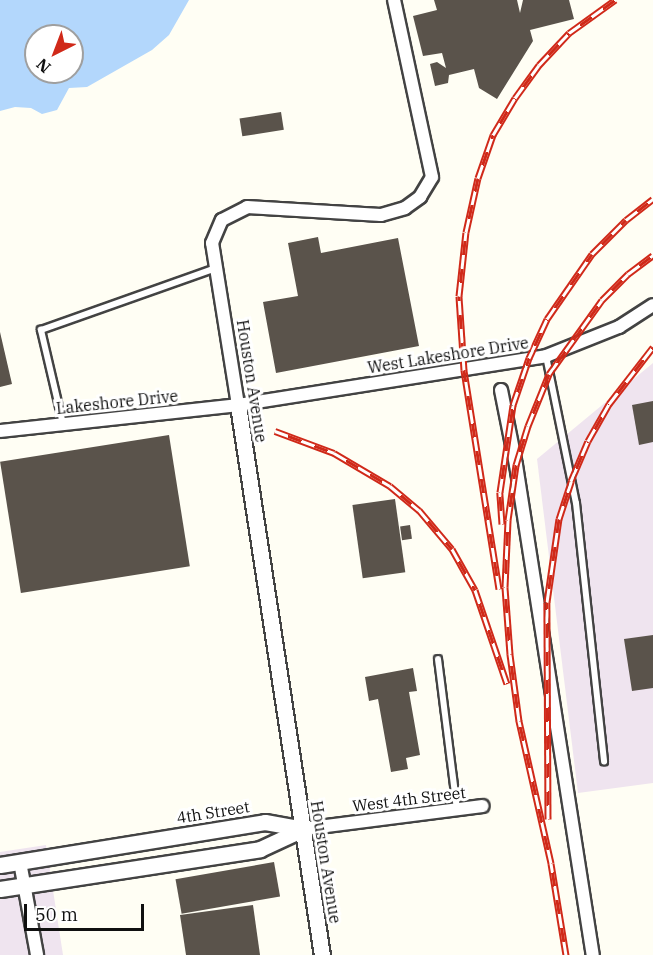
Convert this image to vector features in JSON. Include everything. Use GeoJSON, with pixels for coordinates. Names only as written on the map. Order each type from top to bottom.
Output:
{"type":"FeatureCollection","features":[{"type":"Feature","properties":{"kind":"street","name":"Houston Avenue"},"geometry":{"type":"LineString","coordinates":[[322,955],[212,243],[222,220],[247,207],[381,215],[405,208],[420,196],[432,177],[394,0]]}},
{"type":"Feature","properties":{"kind":"street","name":"West Lakeshore Drive"},"geometry":{"type":"LineString","coordinates":[[238,405],[546,356],[619,327],[653,305]]}},
{"type":"Feature","properties":{"kind":"street"},"geometry":{"type":"LineString","coordinates":[[501,390],[513,445],[592,955]]}},
{"type":"Feature","properties":{"kind":"street","name":"Lakeshore Drive"},"geometry":{"type":"LineString","coordinates":[[0,431],[238,405]]}},
{"type":"Feature","properties":{"kind":"street","name":"West 4th Street"},"geometry":{"type":"LineString","coordinates":[[303,829],[483,806]]}},
{"type":"Feature","properties":{"kind":"street","name":"4th Street"},"geometry":{"type":"LineString","coordinates":[[0,865],[264,822],[303,829]]}},
{"type":"Feature","properties":{"kind":"street"},"geometry":{"type":"LineString","coordinates":[[0,889],[260,849],[303,829]]}},
{"type":"Feature","properties":{"kind":"street"},"geometry":{"type":"LineString","coordinates":[[20,861],[37,955]]}},
{"type":"Feature","properties":{"kind":"lane"},"geometry":{"type":"LineString","coordinates":[[63,424],[41,330],[216,268]]}},
{"type":"Feature","properties":{"kind":"lane"},"geometry":{"type":"LineString","coordinates":[[546,356],[576,503],[603,761]]}},
{"type":"Feature","properties":{"kind":"lane"},"geometry":{"type":"LineString","coordinates":[[438,659],[457,809]]}},
{"type":"Feature","properties":{"kind":"shaded area"},"geometry":{"type":"Polygon","coordinates":[[[653,363],[653,783],[578,793],[537,459],[653,363]]]}},
{"type":"Feature","properties":{"kind":"shaded area"},"geometry":{"type":"Polygon","coordinates":[[[46,845],[63,955],[0,955],[0,852],[46,845]]]}},
{"type":"Feature","properties":{"kind":"water"},"geometry":{"type":"Polygon","coordinates":[[[0,0],[189,0],[169,35],[152,50],[87,87],[69,88],[57,110],[42,114],[31,108],[15,107],[0,111],[0,0]]]}},
{"type":"Feature","properties":{"kind":"building"},"geometry":{"type":"Polygon","coordinates":[[[434,0],[517,0],[520,13],[523,0],[569,0],[574,19],[530,30],[533,41],[497,99],[479,88],[474,69],[449,75],[448,83],[435,86],[430,64],[437,62],[446,68],[442,53],[423,56],[413,16],[437,10],[434,0]]]}},
{"type":"Feature","properties":{"kind":"building"},"geometry":{"type":"Polygon","coordinates":[[[281,112],[284,130],[242,136],[240,119],[281,112]]]}},
{"type":"Feature","properties":{"kind":"building"},"geometry":{"type":"Polygon","coordinates":[[[318,237],[321,253],[398,238],[419,346],[276,373],[263,302],[298,296],[288,243],[318,237]]]}},
{"type":"Feature","properties":{"kind":"building"},"geometry":{"type":"Polygon","coordinates":[[[0,332],[12,384],[0,387],[0,332]]]}},
{"type":"Feature","properties":{"kind":"building"},"geometry":{"type":"Polygon","coordinates":[[[653,401],[653,442],[639,445],[632,405],[653,401]]]}},
{"type":"Feature","properties":{"kind":"building"},"geometry":{"type":"Polygon","coordinates":[[[169,435],[190,566],[21,593],[0,462],[169,435]]]}},
{"type":"Feature","properties":{"kind":"building"},"geometry":{"type":"Polygon","coordinates":[[[395,499],[405,572],[363,578],[352,505],[395,499]]]}},
{"type":"Feature","properties":{"kind":"building"},"geometry":{"type":"Polygon","coordinates":[[[410,525],[412,539],[402,540],[400,526],[410,525]]]}},
{"type":"Feature","properties":{"kind":"building"},"geometry":{"type":"Polygon","coordinates":[[[653,635],[653,688],[632,691],[624,639],[653,635]]]}},
{"type":"Feature","properties":{"kind":"building"},"geometry":{"type":"Polygon","coordinates":[[[413,668],[417,691],[409,692],[420,755],[406,758],[408,769],[391,772],[378,699],[369,701],[365,677],[413,668]]]}},
{"type":"Feature","properties":{"kind":"building"},"geometry":{"type":"Polygon","coordinates":[[[274,862],[280,896],[182,914],[176,879],[274,862]]]}},
{"type":"Feature","properties":{"kind":"building"},"geometry":{"type":"Polygon","coordinates":[[[253,905],[260,955],[186,955],[180,915],[253,905]]]}},
{"type":"Feature","properties":{"kind":"railway"},"geometry":{"type":"LineString","coordinates":[[499,589],[464,370],[459,296],[466,232],[478,178],[493,135],[515,98],[539,65],[569,33],[615,0]]}},
{"type":"Feature","properties":{"kind":"railway"},"geometry":{"type":"LineString","coordinates":[[502,524],[500,492],[513,405],[529,358],[547,319],[592,254],[626,220],[653,199]]}},
{"type":"Feature","properties":{"kind":"railway"},"geometry":{"type":"LineString","coordinates":[[566,955],[551,863],[519,721],[510,654],[505,587],[508,520],[516,465],[528,426],[549,374],[602,300],[628,274],[653,255]]}},
{"type":"Feature","properties":{"kind":"railway"},"geometry":{"type":"LineString","coordinates":[[548,819],[547,602],[559,519],[571,481],[588,441],[609,404],[653,347]]}},
{"type":"Feature","properties":{"kind":"railway"},"geometry":{"type":"LineString","coordinates":[[275,431],[334,453],[390,486],[419,510],[452,549],[475,590],[507,684]]}}]}
